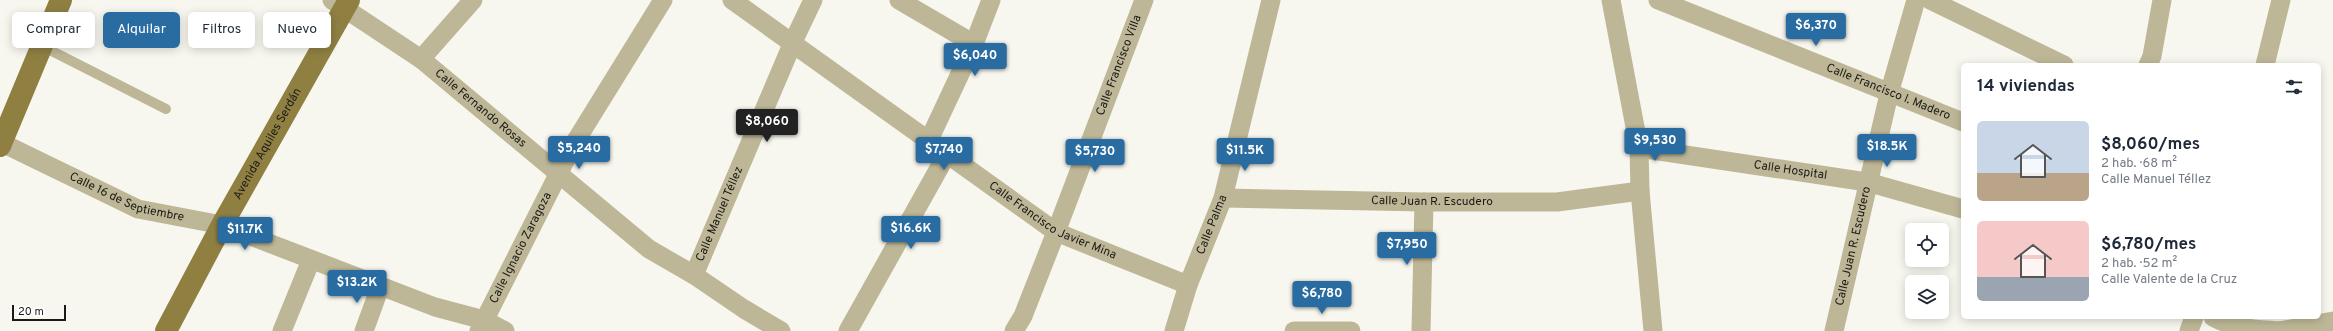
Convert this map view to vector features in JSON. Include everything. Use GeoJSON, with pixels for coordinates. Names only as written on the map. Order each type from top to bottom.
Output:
{"type":"FeatureCollection","features":[{"type":"Feature","properties":{"kind":"main road"},"geometry":{"type":"LineString","coordinates":[[56,12],[61,0]]}},
{"type":"Feature","properties":{"kind":"main road","name":"Avenida Aquiles Serdán"},"geometry":{"type":"LineString","coordinates":[[166,331],[342,3]]}},
{"type":"Feature","properties":{"kind":"main road"},"geometry":{"type":"LineString","coordinates":[[0,144],[41,48]]}},
{"type":"Feature","properties":{"kind":"street"},"geometry":{"type":"LineString","coordinates":[[421,59],[473,0]]}},
{"type":"Feature","properties":{"kind":"street","name":"Calle Ignacio Zaragoza"},"geometry":{"type":"LineString","coordinates":[[482,326],[560,174],[572,147],[662,0]]}},
{"type":"Feature","properties":{"kind":"street","name":"Calle Francisco Javier Mina"},"geometry":{"type":"LineString","coordinates":[[732,0],[793,42],[1056,232],[1188,285]]}},
{"type":"Feature","properties":{"kind":"street","name":"Calle Manuel Téllez"},"geometry":{"type":"LineString","coordinates":[[694,275],[793,42],[813,0]]}},
{"type":"Feature","properties":{"kind":"street"},"geometry":{"type":"LineString","coordinates":[[899,0],[974,44]]}},
{"type":"Feature","properties":{"kind":"street"},"geometry":{"type":"LineString","coordinates":[[929,140],[974,44],[991,0]]}},
{"type":"Feature","properties":{"kind":"street","name":"Calle Francisco Villa"},"geometry":{"type":"LineString","coordinates":[[1014,331],[1023,316],[1056,232],[1144,0]]}},
{"type":"Feature","properties":{"kind":"street","name":"Calle Palma"},"geometry":{"type":"LineString","coordinates":[[1174,331],[1188,285],[1223,198],[1272,0]]}},
{"type":"Feature","properties":{"kind":"street"},"geometry":{"type":"LineString","coordinates":[[1611,0],[1639,148],[1640,191],[1653,331]]}},
{"type":"Feature","properties":{"kind":"street","name":"Calle Francisco I. Madero"},"geometry":{"type":"LineString","coordinates":[[1658,0],[1889,94],[1961,121]]}},
{"type":"Feature","properties":{"kind":"street","name":"Calle Juan R. Escudero"},"geometry":{"type":"LineString","coordinates":[[1834,331],[1889,94],[1916,0]]}},
{"type":"Feature","properties":{"kind":"street"},"geometry":{"type":"LineString","coordinates":[[1930,0],[2060,63]]}},
{"type":"Feature","properties":{"kind":"street"},"geometry":{"type":"LineString","coordinates":[[2149,63],[2152,56],[2162,0]]}},
{"type":"Feature","properties":{"kind":"street"},"geometry":{"type":"LineString","coordinates":[[2265,63],[2281,0]]}},
{"type":"Feature","properties":{"kind":"street","name":"Calle Fernando Rosas"},"geometry":{"type":"LineString","coordinates":[[342,3],[421,59],[649,249],[694,275],[744,309],[781,331]]}},
{"type":"Feature","properties":{"kind":"street","name":"Calle 16 de Septiembre"},"geometry":{"type":"LineString","coordinates":[[0,144],[138,209],[222,225],[482,326],[505,331]]}},
{"type":"Feature","properties":{"kind":"street","name":"Calle Hospital"},"geometry":{"type":"LineString","coordinates":[[1639,148],[1868,182],[1961,208]]}},
{"type":"Feature","properties":{"kind":"street"},"geometry":{"type":"LineString","coordinates":[[848,331],[948,154]]}},
{"type":"Feature","properties":{"kind":"street","name":"Calle Juan R. Escudero"},"geometry":{"type":"LineString","coordinates":[[1223,198],[1424,202],[1557,202],[1640,191]]}},
{"type":"Feature","properties":{"kind":"street"},"geometry":{"type":"LineString","coordinates":[[1421,331],[1424,202]]}},
{"type":"Feature","properties":{"kind":"street"},"geometry":{"type":"LineString","coordinates":[[282,331],[311,260]]}},
{"type":"Feature","properties":{"kind":"street"},"geometry":{"type":"LineString","coordinates":[[364,331],[380,287]]}},
{"type":"Feature","properties":{"kind":"street"},"geometry":{"type":"LineString","coordinates":[[2189,331],[2193,319]]}},
{"type":"Feature","properties":{"kind":"street"},"geometry":{"type":"LineString","coordinates":[[2217,319],[2224,323],[2244,329],[2280,331],[2333,321]]}},
{"type":"Feature","properties":{"kind":"street"},"geometry":{"type":"LineString","coordinates":[[1294,331],[1351,331]]}},
{"type":"Feature","properties":{"kind":"lane"},"geometry":{"type":"LineString","coordinates":[[46,48],[166,109]]}}]}
